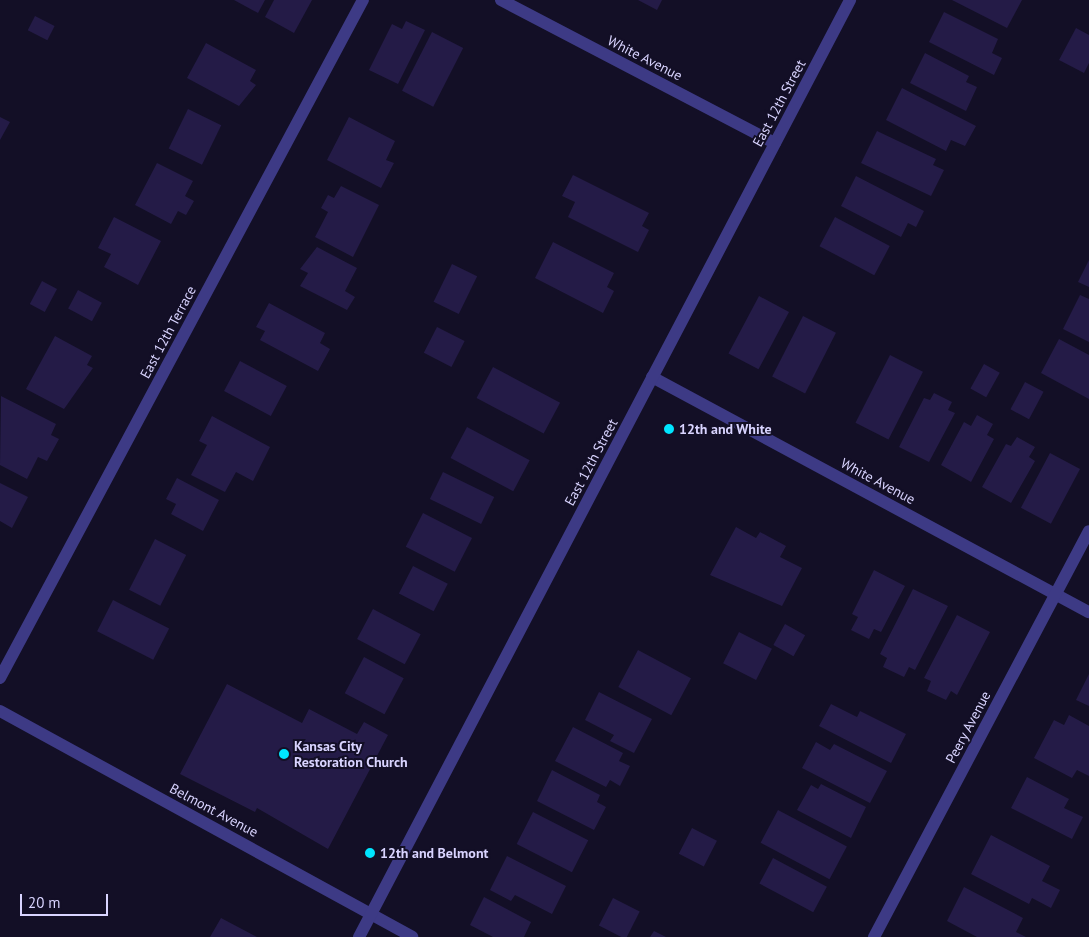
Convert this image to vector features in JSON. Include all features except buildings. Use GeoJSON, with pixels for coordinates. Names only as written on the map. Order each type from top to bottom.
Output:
{"type":"FeatureCollection","features":[{"type":"Feature","properties":{"kind":"street","name":"East 12th Terrace"},"geometry":{"type":"LineString","coordinates":[[0,678],[363,0]]}},
{"type":"Feature","properties":{"kind":"street","name":"White Avenue"},"geometry":{"type":"LineString","coordinates":[[501,0],[775,143]]}},
{"type":"Feature","properties":{"kind":"street","name":"East 12th Street"},"geometry":{"type":"LineString","coordinates":[[358,937],[850,0]]}},
{"type":"Feature","properties":{"kind":"street","name":"White Avenue"},"geometry":{"type":"LineString","coordinates":[[652,378],[1089,612]]}},
{"type":"Feature","properties":{"kind":"street","name":"Peery Avenue"},"geometry":{"type":"LineString","coordinates":[[874,937],[1089,530]]}},
{"type":"Feature","properties":{"kind":"street","name":"Belmont Avenue"},"geometry":{"type":"LineString","coordinates":[[0,712],[412,937]]}},
{"type":"Feature","properties":{"kind":"place","name":"12th and White"},"geometry":{"type":"Point","coordinates":[669,429]}},
{"type":"Feature","properties":{"kind":"place","name":"Kansas City Restoration Church"},"geometry":{"type":"Point","coordinates":[284,754]}},
{"type":"Feature","properties":{"kind":"place","name":"12th and Belmont"},"geometry":{"type":"Point","coordinates":[370,853]}}]}
